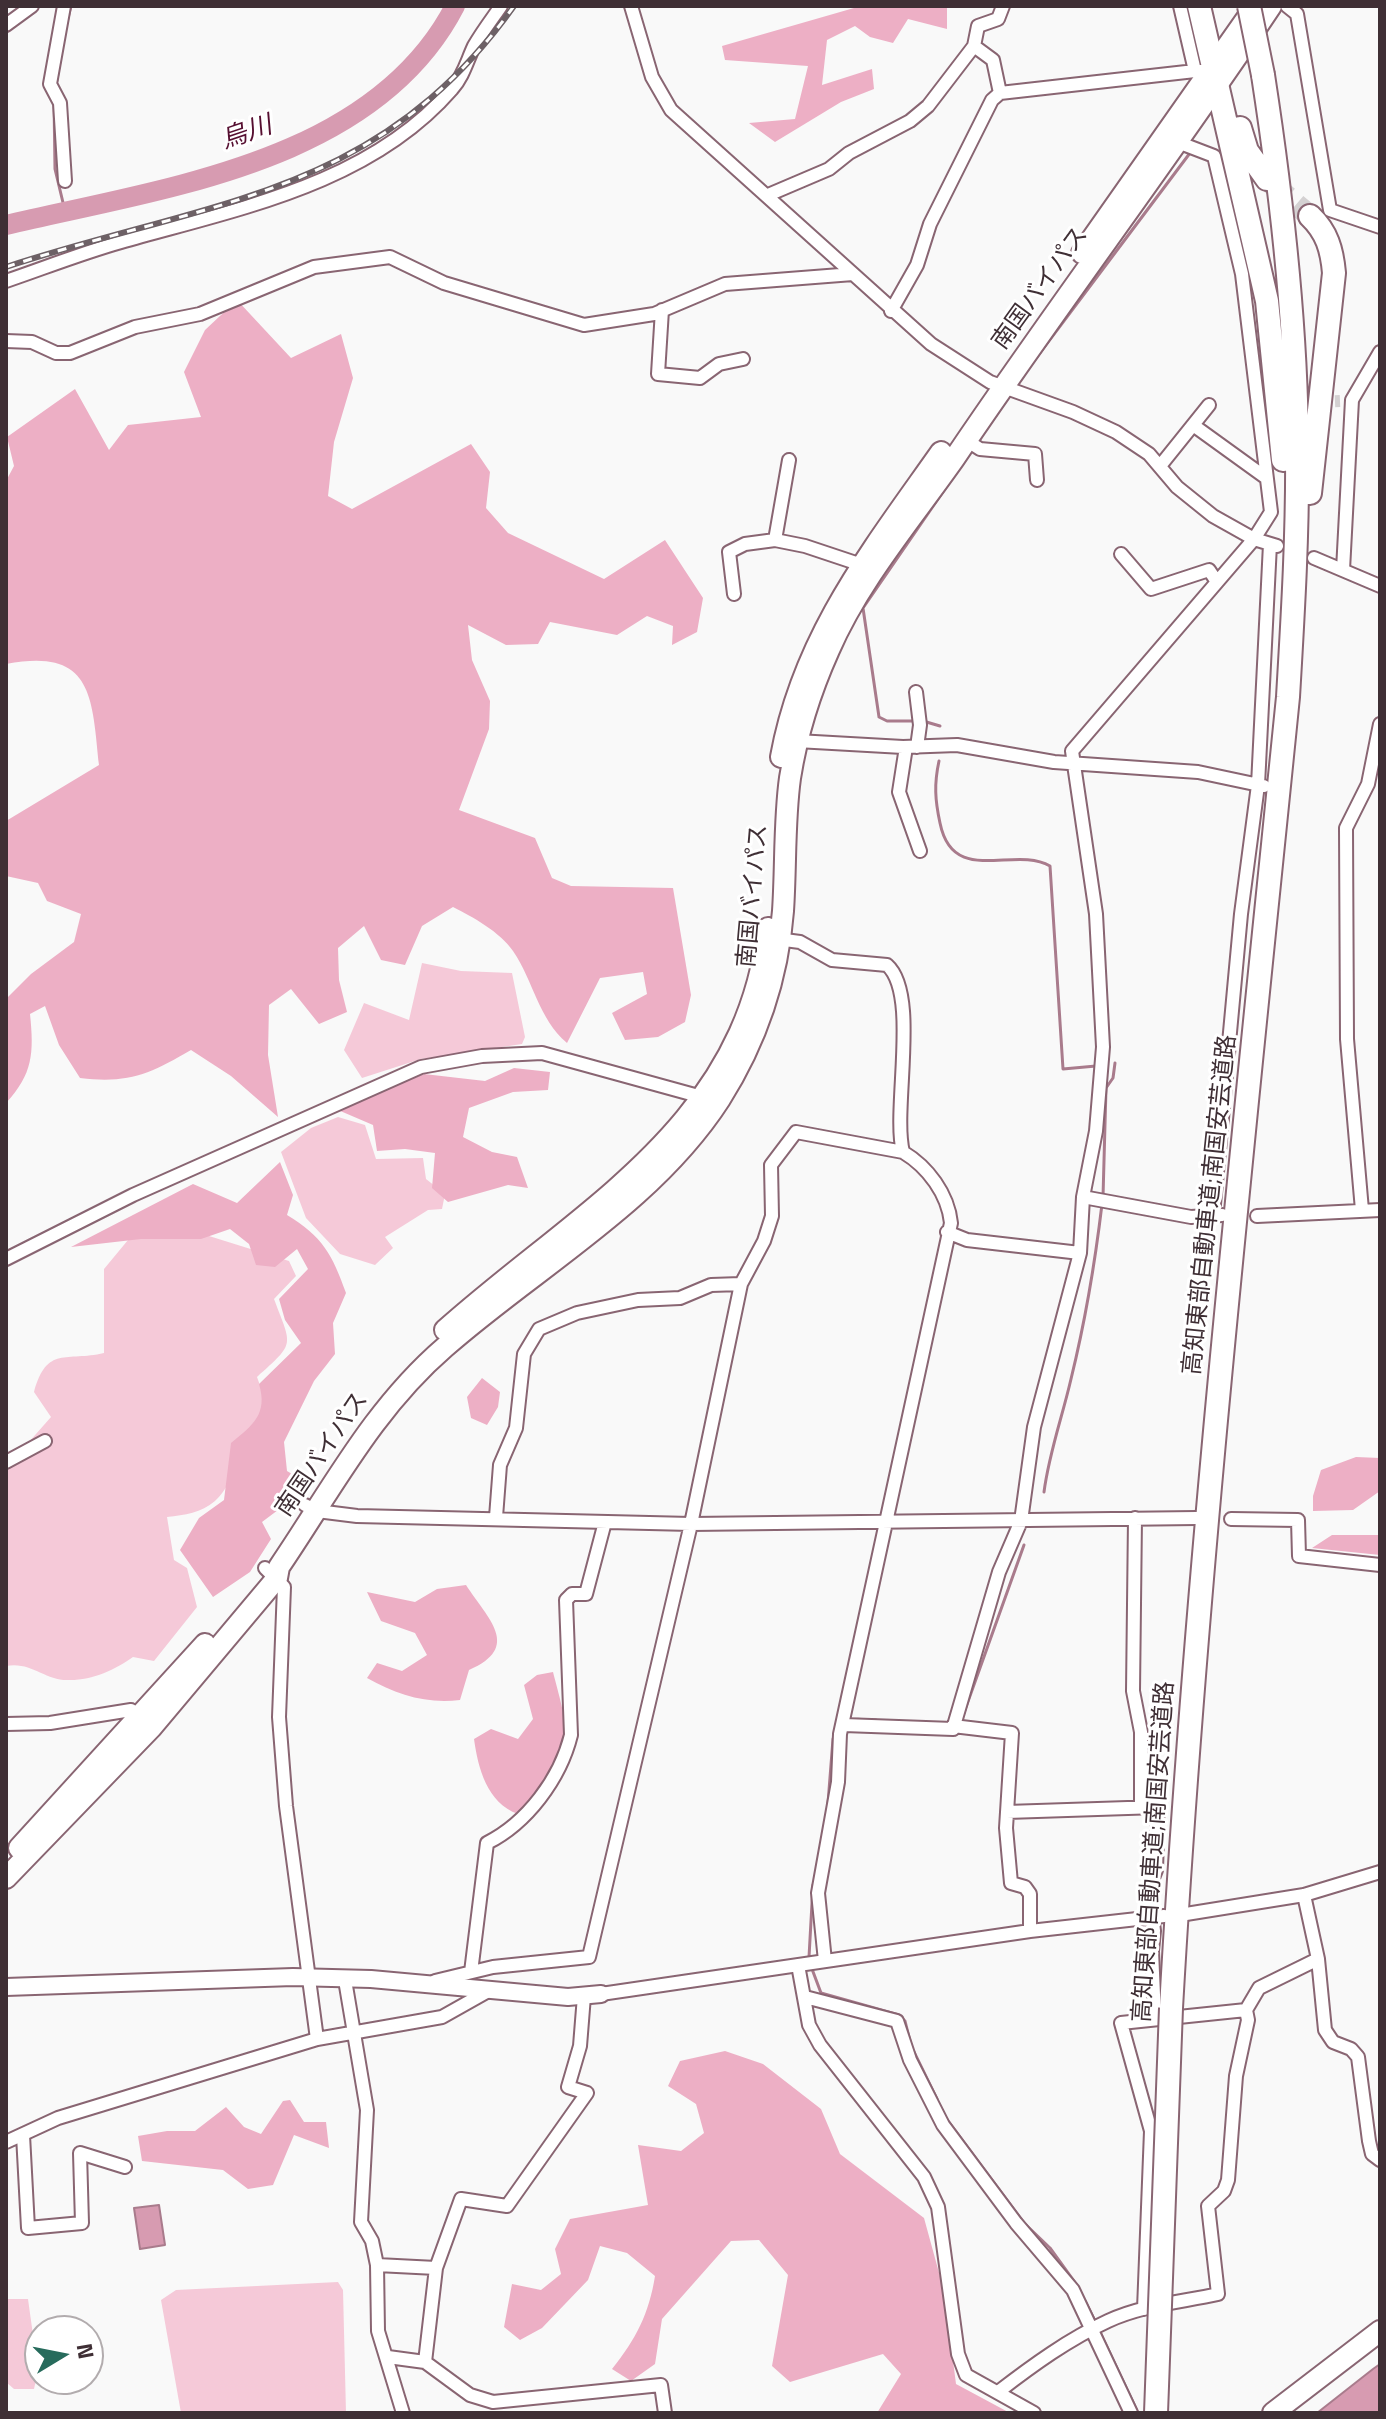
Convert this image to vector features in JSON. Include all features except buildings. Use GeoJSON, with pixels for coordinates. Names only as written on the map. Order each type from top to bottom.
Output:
{"type":"FeatureCollection","features":[{"type":"Feature","properties":{"kind":"highway"},"geometry":{"type":"LineString","coordinates":[[1199,6],[1267,301],[1278,379],[1293,600]]}},
{"type":"Feature","properties":{"kind":"highway"},"geometry":{"type":"LineString","coordinates":[[1212,6],[1215,71],[1247,151],[1267,179]]}},
{"type":"Feature","properties":{"kind":"highway","name":"高知東部自動車道;南国安芸道路"},"geometry":{"type":"LineString","coordinates":[[1156,2413],[1163,2012],[1204,1530],[1288,697],[1293,600],[1295,376],[1283,222],[1263,75],[1249,6]]}},
{"type":"Feature","properties":{"kind":"highway"},"geometry":{"type":"LineString","coordinates":[[1288,697],[1334,273],[1332,253],[1325,234],[1310,216]]}},
{"type":"Feature","properties":{"kind":"main road","name":"南国バイパス"},"geometry":{"type":"LineString","coordinates":[[6,1878],[145,1721],[219,1629],[271,1573],[358,1425],[417,1356],[483,1296],[637,1174],[679,1130],[702,1097],[746,1015],[774,939],[775,796],[793,702],[833,609],[862,565],[1004,388],[1256,6]]}},
{"type":"Feature","properties":{"kind":"main road","name":"南国バイパス"},"geometry":{"type":"LineString","coordinates":[[311,1508],[386,1404],[426,1364],[622,1205],[685,1146],[720,1098],[743,1055],[769,991],[797,741],[830,647],[868,580],[1180,143],[1215,71],[1271,6]]}},
{"type":"Feature","properties":{"kind":"main road","name":"南国バイパス"},"geometry":{"type":"LineString","coordinates":[[6,1863],[145,1721]]}},
{"type":"Feature","properties":{"kind":"main road"},"geometry":{"type":"LineString","coordinates":[[1273,2413],[1380,2331]]}},
{"type":"Feature","properties":{"kind":"street"},"geometry":{"type":"LineString","coordinates":[[6,25],[32,6]]}},
{"type":"Feature","properties":{"kind":"street"},"geometry":{"type":"LineString","coordinates":[[64,6],[50,84],[60,103],[65,181]]}},
{"type":"Feature","properties":{"kind":"street"},"geometry":{"type":"LineString","coordinates":[[6,281],[117,243],[276,199],[341,170],[396,137],[443,99],[460,79],[475,45],[501,6]]}},
{"type":"Feature","properties":{"kind":"street"},"geometry":{"type":"LineString","coordinates":[[631,6],[652,77],[671,110],[768,195],[891,311],[931,344],[1004,388],[1073,412],[1116,432],[1160,466],[1193,502],[1254,539],[1273,545],[1261,786],[1241,914],[1219,1215],[1191,1217],[1083,1197]]}},
{"type":"Feature","properties":{"kind":"street"},"geometry":{"type":"LineString","coordinates":[[768,195],[829,169],[849,153],[910,121],[928,106],[974,46],[978,26],[998,19],[1003,6]]}},
{"type":"Feature","properties":{"kind":"street"},"geometry":{"type":"LineString","coordinates":[[891,311],[917,265],[937,210],[992,100],[1000,93],[1215,71],[1180,6]]}},
{"type":"Feature","properties":{"kind":"street"},"geometry":{"type":"LineString","coordinates":[[1287,6],[1297,14],[1309,66],[1330,210],[1380,227]]}},
{"type":"Feature","properties":{"kind":"street"},"geometry":{"type":"LineString","coordinates":[[974,46],[993,60],[1000,93]]}},
{"type":"Feature","properties":{"kind":"street"},"geometry":{"type":"LineString","coordinates":[[953,1726],[999,1572],[1021,1521],[1034,1427],[1080,1253],[1083,1197],[1096,1131],[1103,1047],[1096,914],[1072,751],[1254,539],[1271,512],[1242,274],[1214,156],[1180,143]]}},
{"type":"Feature","properties":{"kind":"street"},"geometry":{"type":"LineString","coordinates":[[6,341],[32,342],[56,353],[70,353],[135,327],[200,314],[314,267],[390,257],[444,283],[584,325],[662,310],[725,284],[853,274]]}},
{"type":"Feature","properties":{"kind":"street"},"geometry":{"type":"LineString","coordinates":[[662,310],[658,374],[700,378],[719,364],[743,359]]}},
{"type":"Feature","properties":{"kind":"street"},"geometry":{"type":"LineString","coordinates":[[1343,570],[1346,401],[1380,352]]}},
{"type":"Feature","properties":{"kind":"street"},"geometry":{"type":"LineString","coordinates":[[1256,405],[1270,404]]}},
{"type":"Feature","properties":{"kind":"street"},"geometry":{"type":"LineString","coordinates":[[1160,466],[1209,405]]}},
{"type":"Feature","properties":{"kind":"street"},"geometry":{"type":"LineString","coordinates":[[1193,425],[1265,477]]}},
{"type":"Feature","properties":{"kind":"street"},"geometry":{"type":"LineString","coordinates":[[966,440],[980,449],[1035,454],[1037,480]]}},
{"type":"Feature","properties":{"kind":"street"},"geometry":{"type":"LineString","coordinates":[[775,540],[789,460]]}},
{"type":"Feature","properties":{"kind":"street"},"geometry":{"type":"LineString","coordinates":[[734,594],[729,552],[745,544],[775,540],[805,546],[862,565]]}},
{"type":"Feature","properties":{"kind":"street"},"geometry":{"type":"LineString","coordinates":[[1121,554],[1151,589],[1209,570],[1217,582]]}},
{"type":"Feature","properties":{"kind":"street"},"geometry":{"type":"LineString","coordinates":[[1314,558],[1380,586]]}},
{"type":"Feature","properties":{"kind":"street"},"geometry":{"type":"LineString","coordinates":[[916,692],[920,725],[899,792],[920,851]]}},
{"type":"Feature","properties":{"kind":"street"},"geometry":{"type":"LineString","coordinates":[[1362,1210],[1347,1039],[1346,828],[1368,784],[1380,724]]}},
{"type":"Feature","properties":{"kind":"street"},"geometry":{"type":"LineString","coordinates":[[797,741],[912,747],[957,745],[1073,763],[1198,772],[1261,786]]}},
{"type":"Feature","properties":{"kind":"street"},"geometry":{"type":"LineString","coordinates":[[774,939],[800,942],[827,959],[887,965],[894,971],[901,997],[904,1083],[898,1131],[903,1152]]}},
{"type":"Feature","properties":{"kind":"street"},"geometry":{"type":"LineString","coordinates":[[6,1259],[133,1195],[421,1067],[482,1056],[542,1053],[702,1097]]}},
{"type":"Feature","properties":{"kind":"street"},"geometry":{"type":"LineString","coordinates":[[425,1984],[471,1972],[589,1957],[691,1524],[741,1284],[764,1241],[772,1216],[771,1165],[796,1132],[903,1152],[913,1158],[943,1194],[951,1223],[846,1720],[840,1734],[838,1782],[818,1893],[825,1961]]}},
{"type":"Feature","properties":{"kind":"street"},"geometry":{"type":"LineString","coordinates":[[1257,1216],[1380,1210]]}},
{"type":"Feature","properties":{"kind":"street"},"geometry":{"type":"LineString","coordinates":[[947,1232],[967,1240],[1080,1253]]}},
{"type":"Feature","properties":{"kind":"street"},"geometry":{"type":"LineString","coordinates":[[496,1517],[500,1465],[516,1428],[524,1354],[539,1329],[577,1313],[638,1300],[680,1298],[711,1285],[741,1284]]}},
{"type":"Feature","properties":{"kind":"street"},"geometry":{"type":"LineString","coordinates":[[6,1462],[45,1441]]}},
{"type":"Feature","properties":{"kind":"street"},"geometry":{"type":"LineString","coordinates":[[311,1508],[357,1516],[691,1524],[1197,1518]]}},
{"type":"Feature","properties":{"kind":"street"},"geometry":{"type":"LineString","coordinates":[[1135,1518],[1133,1691],[1141,1732],[1141,1806]]}},
{"type":"Feature","properties":{"kind":"street"},"geometry":{"type":"LineString","coordinates":[[1231,1519],[1298,1520],[1299,1556],[1380,1565]]}},
{"type":"Feature","properties":{"kind":"street"},"geometry":{"type":"LineString","coordinates":[[471,1972],[487,1843],[506,1834],[536,1805],[568,1749],[571,1735],[566,1600],[572,1594],[586,1594],[605,1522]]}},
{"type":"Feature","properties":{"kind":"street"},"geometry":{"type":"LineString","coordinates":[[271,1573],[284,1587],[279,1717],[281,1746],[317,2039]]}},
{"type":"Feature","properties":{"kind":"street"},"geometry":{"type":"LineString","coordinates":[[6,1724],[50,1723],[131,1710],[145,1721]]}},
{"type":"Feature","properties":{"kind":"street"},"geometry":{"type":"LineString","coordinates":[[846,1720],[937,1731],[953,1726],[1012,1733],[1007,1812],[1011,1883],[1025,1887],[1030,1894],[1030,1931]]}},
{"type":"Feature","properties":{"kind":"street"},"geometry":{"type":"LineString","coordinates":[[1007,1812],[1158,1807],[1156,1870],[1149,1888],[1158,1917],[1163,2012]]}},
{"type":"Feature","properties":{"kind":"street"},"geometry":{"type":"LineString","coordinates":[[1186,1914],[1304,1895],[1380,1872]]}},
{"type":"Feature","properties":{"kind":"street"},"geometry":{"type":"LineString","coordinates":[[1304,1895],[1318,1959],[1325,2030],[1333,2042],[1351,2049],[1358,2057],[1369,2141],[1372,2154],[1380,2160]]}},
{"type":"Feature","properties":{"kind":"street"},"geometry":{"type":"LineString","coordinates":[[6,1987],[310,1977],[592,1995],[1030,1931],[1158,1917]]}},
{"type":"Feature","properties":{"kind":"street"},"geometry":{"type":"LineString","coordinates":[[998,2392],[1045,2356],[1108,2321],[1144,2309],[1218,2294],[1208,2206],[1224,2191],[1228,2180],[1236,2076],[1248,2020],[1246,2010],[1259,1988],[1318,1959]]}},
{"type":"Feature","properties":{"kind":"street"},"geometry":{"type":"LineString","coordinates":[[798,1965],[809,2025],[820,2045],[924,2177],[938,2207],[958,2354],[966,2375],[1034,2413]]}},
{"type":"Feature","properties":{"kind":"street"},"geometry":{"type":"LineString","coordinates":[[345,1980],[367,2110],[361,2222],[372,2241],[377,2265],[378,2331],[403,2413]]}},
{"type":"Feature","properties":{"kind":"street"},"geometry":{"type":"LineString","coordinates":[[6,2142],[58,2118],[317,2039],[442,2017],[490,1990]]}},
{"type":"Feature","properties":{"kind":"street"},"geometry":{"type":"LineString","coordinates":[[425,2362],[436,2268],[461,2199],[507,2206],[583,2103],[587,2093],[568,2087],[592,1995]]}},
{"type":"Feature","properties":{"kind":"street"},"geometry":{"type":"LineString","coordinates":[[805,1997],[897,2021],[910,2060],[943,2125],[1016,2223],[1073,2290],[1131,2413]]}},
{"type":"Feature","properties":{"kind":"street"},"geometry":{"type":"LineString","coordinates":[[1144,2309],[1151,2131],[1121,2023],[1163,2012],[1246,2010]]}},
{"type":"Feature","properties":{"kind":"street"},"geometry":{"type":"LineString","coordinates":[[23,2135],[28,2228],[82,2223],[80,2153],[125,2167]]}},
{"type":"Feature","properties":{"kind":"street"},"geometry":{"type":"LineString","coordinates":[[377,2265],[436,2268]]}},
{"type":"Feature","properties":{"kind":"street"},"geometry":{"type":"LineString","coordinates":[[388,2357],[425,2362],[470,2395],[493,2402],[661,2385],[665,2413]]}},
{"type":"Feature","properties":{"kind":"shaded area"},"geometry":{"type":"Polygon","coordinates":[[[947,7],[947,29],[908,19],[893,43],[870,37],[855,26],[827,40],[822,85],[872,69],[874,89],[841,102],[775,142],[749,123],[795,119],[808,66],[725,60],[722,46],[854,8],[947,7]]]}},
{"type":"Feature","properties":{"kind":"shaded area"},"geometry":{"type":"Polygon","coordinates":[[[237,300],[291,358],[341,334],[353,378],[334,442],[328,496],[352,509],[471,444],[490,472],[486,508],[508,533],[604,579],[665,540],[703,598],[697,632],[672,645],[673,626],[647,616],[617,635],[550,622],[538,644],[506,645],[468,625],[472,660],[490,701],[489,729],[459,810],[535,838],[552,878],[571,886],[673,888],[691,995],[685,1022],[658,1037],[625,1040],[612,1013],[647,994],[643,972],[600,978],[567,1043],[549,1022],[508,944],[486,926],[453,907],[422,926],[405,965],[381,960],[364,926],[338,948],[339,980],[347,1012],[319,1024],[291,989],[269,1005],[268,1055],[278,1117],[231,1076],[191,1050],[138,1075],[112,1080],[80,1078],[59,1045],[45,1006],[30,1014],[30,1062],[22,1082],[6,1103],[6,999],[31,974],[74,942],[81,914],[47,901],[38,883],[6,876],[6,821],[99,765],[89,699],[72,671],[56,663],[35,661],[6,664],[6,481],[14,466],[7,437],[75,389],[109,450],[128,425],[201,417],[184,372],[205,330],[237,300]]]}},
{"type":"Feature","properties":{"kind":"shaded area"},"geometry":{"type":"Polygon","coordinates":[[[422,963],[461,971],[512,973],[525,1037],[522,1044],[421,1059],[362,1078],[344,1050],[364,1003],[409,1020],[422,963]]]}},
{"type":"Feature","properties":{"kind":"shaded area"},"geometry":{"type":"Polygon","coordinates":[[[514,1068],[550,1072],[548,1090],[513,1092],[469,1108],[463,1137],[492,1152],[517,1157],[528,1188],[508,1185],[448,1202],[432,1188],[435,1153],[405,1149],[377,1151],[373,1125],[338,1110],[424,1074],[485,1081],[514,1068]]]}},
{"type":"Feature","properties":{"kind":"shaded area"},"geometry":{"type":"Polygon","coordinates":[[[338,1117],[365,1125],[376,1159],[423,1158],[426,1179],[445,1194],[442,1209],[428,1210],[385,1237],[393,1248],[375,1265],[340,1254],[306,1218],[281,1152],[311,1128],[338,1117]]]}},
{"type":"Feature","properties":{"kind":"shaded area"},"geometry":{"type":"Polygon","coordinates":[[[280,1162],[293,1195],[287,1215],[325,1248],[346,1293],[333,1323],[335,1354],[314,1381],[284,1442],[287,1471],[302,1480],[286,1504],[262,1522],[271,1539],[250,1572],[213,1597],[180,1550],[199,1518],[224,1500],[231,1443],[257,1418],[262,1403],[259,1384],[301,1343],[285,1320],[279,1299],[308,1269],[297,1249],[275,1267],[256,1265],[249,1244],[230,1229],[201,1239],[141,1239],[71,1247],[193,1184],[237,1203],[280,1162]]]}},
{"type":"Feature","properties":{"kind":"shaded area"},"geometry":{"type":"Polygon","coordinates":[[[177,1226],[289,1261],[296,1276],[274,1299],[287,1343],[279,1357],[257,1377],[267,1405],[236,1471],[221,1495],[210,1505],[192,1513],[167,1517],[174,1560],[187,1568],[197,1607],[154,1661],[133,1657],[102,1674],[76,1680],[59,1679],[23,1666],[6,1666],[6,1468],[51,1417],[34,1392],[39,1377],[45,1367],[60,1358],[104,1353],[104,1269],[133,1234],[177,1226]]]}},
{"type":"Feature","properties":{"kind":"shaded area"},"geometry":{"type":"Polygon","coordinates":[[[482,1378],[500,1392],[498,1407],[487,1425],[471,1418],[467,1397],[482,1378]]]}},
{"type":"Feature","properties":{"kind":"shaded area"},"geometry":{"type":"Polygon","coordinates":[[[1356,1457],[1380,1458],[1380,1491],[1353,1510],[1313,1511],[1313,1496],[1321,1470],[1356,1457]]]}},
{"type":"Feature","properties":{"kind":"shaded area"},"geometry":{"type":"Polygon","coordinates":[[[1332,1535],[1380,1535],[1380,1555],[1312,1548],[1332,1535]]]}},
{"type":"Feature","properties":{"kind":"shaded area"},"geometry":{"type":"Polygon","coordinates":[[[466,1585],[491,1621],[497,1642],[494,1652],[485,1661],[469,1670],[460,1700],[435,1701],[412,1697],[367,1678],[377,1663],[402,1671],[427,1655],[415,1633],[381,1621],[367,1592],[415,1602],[437,1589],[466,1585]]]}},
{"type":"Feature","properties":{"kind":"shaded area"},"geometry":{"type":"Polygon","coordinates":[[[553,1672],[564,1716],[563,1738],[544,1779],[518,1814],[499,1802],[486,1783],[474,1739],[491,1729],[518,1739],[533,1719],[524,1685],[537,1675],[553,1672]]]}},
{"type":"Feature","properties":{"kind":"shaded area"},"geometry":{"type":"Polygon","coordinates":[[[725,2051],[763,2064],[821,2109],[840,2154],[924,2218],[944,2291],[956,2384],[1010,2413],[877,2413],[901,2374],[883,2354],[790,2382],[772,2366],[788,2275],[759,2240],[731,2241],[662,2319],[655,2364],[631,2381],[612,2369],[640,2326],[655,2276],[627,2253],[600,2246],[588,2280],[542,2328],[520,2340],[504,2327],[512,2284],[541,2290],[561,2274],[555,2249],[570,2219],[648,2205],[638,2145],[681,2151],[704,2133],[696,2104],[668,2086],[680,2061],[725,2051]]]}},
{"type":"Feature","properties":{"kind":"shaded area"},"geometry":{"type":"Polygon","coordinates":[[[290,2100],[304,2122],[326,2122],[329,2148],[294,2135],[273,2185],[248,2189],[223,2170],[142,2161],[138,2136],[167,2131],[195,2131],[226,2107],[244,2127],[261,2134],[283,2101],[290,2100]]]}},
{"type":"Feature","properties":{"kind":"shaded area"},"geometry":{"type":"Polygon","coordinates":[[[159,2205],[165,2245],[140,2249],[134,2208],[159,2205]]]}},
{"type":"Feature","properties":{"kind":"shaded area"},"geometry":{"type":"Polygon","coordinates":[[[338,2282],[343,2290],[346,2413],[181,2413],[161,2300],[176,2290],[338,2282]]]}},
{"type":"Feature","properties":{"kind":"shaded area"},"geometry":{"type":"Polygon","coordinates":[[[6,2299],[28,2299],[30,2315],[24,2315],[24,2389],[14,2389],[6,2382],[6,2299]]]}},
{"type":"Feature","properties":{"kind":"shaded area"},"geometry":{"type":"Polygon","coordinates":[[[1380,2364],[1380,2413],[1317,2413],[1373,2369],[1380,2364]]]}},
{"type":"Feature","properties":{"kind":"waterway"},"geometry":{"type":"LineString","coordinates":[[67,22],[71,6]]}},
{"type":"Feature","properties":{"kind":"waterway","name":"烏川"},"geometry":{"type":"LineString","coordinates":[[6,225],[195,181],[259,160],[318,135],[373,101],[419,59],[455,6]]}},
{"type":"Feature","properties":{"kind":"waterway"},"geometry":{"type":"LineString","coordinates":[[56,85],[60,61]]}},
{"type":"Feature","properties":{"kind":"waterway"},"geometry":{"type":"LineString","coordinates":[[54,100],[55,169],[65,211]]}},
{"type":"Feature","properties":{"kind":"waterway"},"geometry":{"type":"LineString","coordinates":[[1024,374],[1190,153]]}},
{"type":"Feature","properties":{"kind":"waterway"},"geometry":{"type":"LineString","coordinates":[[916,721],[887,721],[879,717],[863,608],[947,486]]}},
{"type":"Feature","properties":{"kind":"waterway"},"geometry":{"type":"LineString","coordinates":[[923,721],[940,726]]}},
{"type":"Feature","properties":{"kind":"waterway"},"geometry":{"type":"LineString","coordinates":[[939,761],[936,785],[938,815],[947,842],[958,854],[986,861],[1019,859],[1050,866],[1063,1069],[1096,1066]]}},
{"type":"Feature","properties":{"kind":"waterway"},"geometry":{"type":"LineString","coordinates":[[1103,1197],[1106,1088],[1113,1078],[1115,1063]]}},
{"type":"Feature","properties":{"kind":"waterway"},"geometry":{"type":"LineString","coordinates":[[1044,1492],[1081,1336],[1102,1204]]}},
{"type":"Feature","properties":{"kind":"waterway"},"geometry":{"type":"LineString","coordinates":[[961,1721],[1024,1545]]}},
{"type":"Feature","properties":{"kind":"waterway"},"geometry":{"type":"LineString","coordinates":[[848,1719],[876,1720]]}},
{"type":"Feature","properties":{"kind":"waterway"},"geometry":{"type":"LineString","coordinates":[[828,1803],[833,1739],[838,1724]]}},
{"type":"Feature","properties":{"kind":"waterway"},"geometry":{"type":"LineString","coordinates":[[809,1957],[813,1885]]}},
{"type":"Feature","properties":{"kind":"waterway"},"geometry":{"type":"LineString","coordinates":[[812,1969],[821,1993],[899,2015],[905,2021],[911,2045]]}},
{"type":"Feature","properties":{"kind":"waterway"},"geometry":{"type":"LineString","coordinates":[[914,2052],[937,2099]]}},
{"type":"Feature","properties":{"kind":"waterway"},"geometry":{"type":"LineString","coordinates":[[945,2117],[1024,2223],[1050,2248],[1076,2284]]}},
{"type":"Feature","properties":{"kind":"waterway"},"geometry":{"type":"LineString","coordinates":[[1085,2301],[1096,2323]]}},
{"type":"Feature","properties":{"kind":"waterway"},"geometry":{"type":"LineString","coordinates":[[1099,2330],[1138,2413]]}},
{"type":"Feature","properties":{"kind":"tunnel"},"geometry":{"type":"LineString","coordinates":[[1271,183],[1310,216]]}},
{"type":"Feature","properties":{"kind":"tunnel"},"geometry":{"type":"LineString","coordinates":[[1317,402],[1340,401]]}},
{"type":"Feature","properties":{"kind":"railway"},"geometry":{"type":"LineString","coordinates":[[6,267],[221,205],[286,183],[347,155],[406,118],[461,69],[514,6]]}}]}
